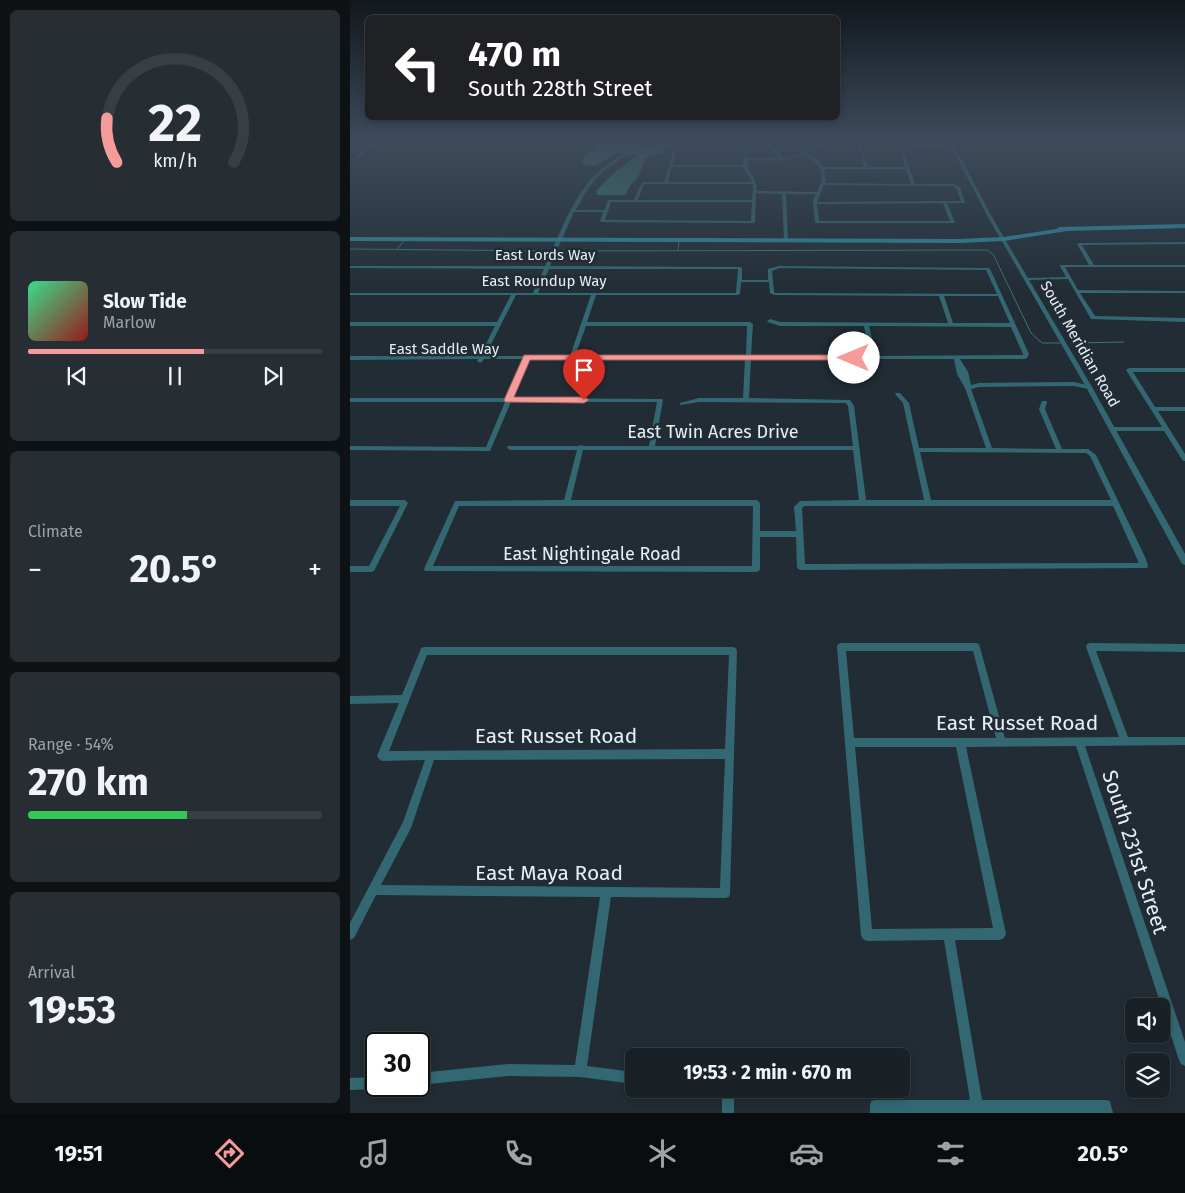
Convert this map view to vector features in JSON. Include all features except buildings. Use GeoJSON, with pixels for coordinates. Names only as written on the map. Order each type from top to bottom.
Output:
{"type":"FeatureCollection","features":[{"type":"Feature","properties":{"kind":"main road"},"geometry":{"type":"LineString","coordinates":[[350,239],[960,241],[1116,226],[1185,226]]}},
{"type":"Feature","properties":{"kind":"street"},"geometry":{"type":"LineString","coordinates":[[538,294],[576,211],[588,193]]}},
{"type":"Feature","properties":{"kind":"street"},"geometry":{"type":"LineString","coordinates":[[635,201],[639,193]]}},
{"type":"Feature","properties":{"kind":"street"},"geometry":{"type":"LineString","coordinates":[[754,193],[754,201],[753,222],[602,221],[609,201],[754,201]]}},
{"type":"Feature","properties":{"kind":"street"},"geometry":{"type":"LineString","coordinates":[[784,193],[786,240]]}},
{"type":"Feature","properties":{"kind":"street"},"geometry":{"type":"LineString","coordinates":[[817,193],[815,203],[817,222],[953,222],[944,202]]}},
{"type":"Feature","properties":{"kind":"street"},"geometry":{"type":"LineString","coordinates":[[815,203],[964,202],[960,193]]}},
{"type":"Feature","properties":{"kind":"street","name":"South Meridian Road"},"geometry":{"type":"LineString","coordinates":[[978,193],[1182,552]]}},
{"type":"Feature","properties":{"kind":"street"},"geometry":{"type":"LineString","coordinates":[[576,211],[604,211]]}},
{"type":"Feature","properties":{"kind":"street"},"geometry":{"type":"LineString","coordinates":[[1092,266],[1079,244],[1185,243]]}},
{"type":"Feature","properties":{"kind":"street"},"geometry":{"type":"LineString","coordinates":[[1185,266],[1062,266],[1091,316],[1098,320],[1185,320]]}},
{"type":"Feature","properties":{"kind":"street","name":"East Lords Way"},"geometry":{"type":"LineString","coordinates":[[350,267],[740,268],[740,281]]}},
{"type":"Feature","properties":{"kind":"street"},"geometry":{"type":"LineString","coordinates":[[770,321],[780,324],[1013,325],[989,271],[980,268],[779,267],[770,270],[772,293],[775,294],[999,295]]}},
{"type":"Feature","properties":{"kind":"street"},"geometry":{"type":"LineString","coordinates":[[1027,279],[1069,278]]}},
{"type":"Feature","properties":{"kind":"street"},"geometry":{"type":"LineString","coordinates":[[740,281],[771,281]]}},
{"type":"Feature","properties":{"kind":"street","name":"East Roundup Way"},"geometry":{"type":"LineString","coordinates":[[350,294],[738,294],[740,281]]}},
{"type":"Feature","properties":{"kind":"street"},"geometry":{"type":"LineString","coordinates":[[1077,291],[1185,292]]}},
{"type":"Feature","properties":{"kind":"street"},"geometry":{"type":"LineString","coordinates":[[480,359],[514,294]]}},
{"type":"Feature","properties":{"kind":"street"},"geometry":{"type":"LineString","coordinates":[[571,359],[594,294]]}},
{"type":"Feature","properties":{"kind":"street"},"geometry":{"type":"LineString","coordinates":[[941,295],[951,325]]}},
{"type":"Feature","properties":{"kind":"street"},"geometry":{"type":"LineString","coordinates":[[350,324],[498,324]]}},
{"type":"Feature","properties":{"kind":"street"},"geometry":{"type":"LineString","coordinates":[[583,324],[750,324],[746,400]]}},
{"type":"Feature","properties":{"kind":"street"},"geometry":{"type":"LineString","coordinates":[[866,324],[873,360]]}},
{"type":"Feature","properties":{"kind":"street","name":"East Saddle Way"},"geometry":{"type":"LineString","coordinates":[[350,359],[748,359],[946,362],[957,358],[1025,357],[1026,354],[1013,325]]}},
{"type":"Feature","properties":{"kind":"street"},"geometry":{"type":"LineString","coordinates":[[957,358],[957,367],[961,380],[968,388],[989,449]]}},
{"type":"Feature","properties":{"kind":"street"},"geometry":{"type":"LineString","coordinates":[[350,448],[488,449],[526,359]]}},
{"type":"Feature","properties":{"kind":"street"},"geometry":{"type":"LineString","coordinates":[[1184,456],[1129,370],[1185,370]]}},
{"type":"Feature","properties":{"kind":"street"},"geometry":{"type":"LineString","coordinates":[[968,388],[1076,389],[1089,387]]}},
{"type":"Feature","properties":{"kind":"street"},"geometry":{"type":"LineString","coordinates":[[898,394],[906,403],[928,503]]}},
{"type":"Feature","properties":{"kind":"street"},"geometry":{"type":"LineString","coordinates":[[350,400],[660,400],[652,447]]}},
{"type":"Feature","properties":{"kind":"street"},"geometry":{"type":"LineString","coordinates":[[682,404],[699,400],[848,401],[851,406],[863,502]]}},
{"type":"Feature","properties":{"kind":"street"},"geometry":{"type":"LineString","coordinates":[[1044,402],[1042,409],[1059,449]]}},
{"type":"Feature","properties":{"kind":"street"},"geometry":{"type":"LineString","coordinates":[[1154,409],[1185,409]]}},
{"type":"Feature","properties":{"kind":"street"},"geometry":{"type":"LineString","coordinates":[[1112,430],[1166,429]]}},
{"type":"Feature","properties":{"kind":"street"},"geometry":{"type":"LineString","coordinates":[[581,447],[567,502],[757,503],[756,534],[798,534]]}},
{"type":"Feature","properties":{"kind":"street","name":"East Twin Acres Drive"},"geometry":{"type":"LineString","coordinates":[[510,448],[856,448]]}},
{"type":"Feature","properties":{"kind":"street"},"geometry":{"type":"LineString","coordinates":[[916,450],[1059,449],[1088,451],[1093,455],[1116,503],[1144,566],[810,568],[801,566],[799,562],[798,507],[802,503],[1116,503]]}},
{"type":"Feature","properties":{"kind":"street","name":"East Nightingale Road"},"geometry":{"type":"LineString","coordinates":[[567,502],[457,502],[428,569],[756,569],[756,534]]}},
{"type":"Feature","properties":{"kind":"street"},"geometry":{"type":"LineString","coordinates":[[350,503],[405,503],[371,569],[350,569]]}},
{"type":"Feature","properties":{"kind":"street"},"geometry":{"type":"LineString","coordinates":[[960,742],[1000,934],[867,934],[841,647],[976,646],[1002,742]]}},
{"type":"Feature","properties":{"kind":"street"},"geometry":{"type":"LineString","coordinates":[[1125,741],[1090,647],[1185,648]]}},
{"type":"Feature","properties":{"kind":"street"},"geometry":{"type":"LineString","coordinates":[[350,700],[405,699],[424,651],[733,651],[730,754]]}},
{"type":"Feature","properties":{"kind":"street","name":"East Russet Road"},"geometry":{"type":"LineString","coordinates":[[405,699],[382,756],[730,754]]}},
{"type":"Feature","properties":{"kind":"street","name":"East Russet Road"},"geometry":{"type":"LineString","coordinates":[[850,743],[1185,741]]}},
{"type":"Feature","properties":{"kind":"street","name":"South 231st Street"},"geometry":{"type":"LineString","coordinates":[[1079,742],[1185,1060]]}},
{"type":"Feature","properties":{"kind":"street","name":"East Maya Road"},"geometry":{"type":"LineString","coordinates":[[373,890],[725,892],[730,754]]}},
{"type":"Feature","properties":{"kind":"street"},"geometry":{"type":"LineString","coordinates":[[350,934],[407,824],[432,756]]}},
{"type":"Feature","properties":{"kind":"street"},"geometry":{"type":"LineString","coordinates":[[580,1071],[606,892]]}},
{"type":"Feature","properties":{"kind":"street"},"geometry":{"type":"LineString","coordinates":[[949,934],[977,1106]]}},
{"type":"Feature","properties":{"kind":"street"},"geometry":{"type":"LineString","coordinates":[[430,1078],[508,1070],[580,1071],[625,1077]]}},
{"type":"Feature","properties":{"kind":"street"},"geometry":{"type":"LineString","coordinates":[[350,1084],[365,1083]]}},
{"type":"Feature","properties":{"kind":"street"},"geometry":{"type":"LineString","coordinates":[[728,1098],[728,1113]]}},
{"type":"Feature","properties":{"kind":"street"},"geometry":{"type":"LineString","coordinates":[[876,1110],[977,1106],[1106,1110]]}},
{"type":"Feature","properties":{"kind":"shaded area"},"geometry":{"type":"Polygon","coordinates":[[[596,193],[626,193],[625,195],[597,195],[596,193]]]}},
{"type":"Feature","properties":{"kind":"waterway"},"geometry":{"type":"LineString","coordinates":[[397,249],[403,242]]}},
{"type":"Feature","properties":{"kind":"waterway"},"geometry":{"type":"LineString","coordinates":[[678,250],[679,242]]}},
{"type":"Feature","properties":{"kind":"waterway"},"geometry":{"type":"LineString","coordinates":[[350,249],[549,251]]}},
{"type":"Feature","properties":{"kind":"waterway"},"geometry":{"type":"LineString","coordinates":[[568,251],[987,250],[993,254],[1031,333],[1042,343],[1060,343]]}},
{"type":"Feature","properties":{"kind":"waterway"},"geometry":{"type":"LineString","coordinates":[[1075,343],[1124,342]]}},
{"type":"Feature","properties":{"kind":"route"},"geometry":{"type":"LineString","coordinates":[[584,400],[508,400],[527,357],[854,358]]}}]}
